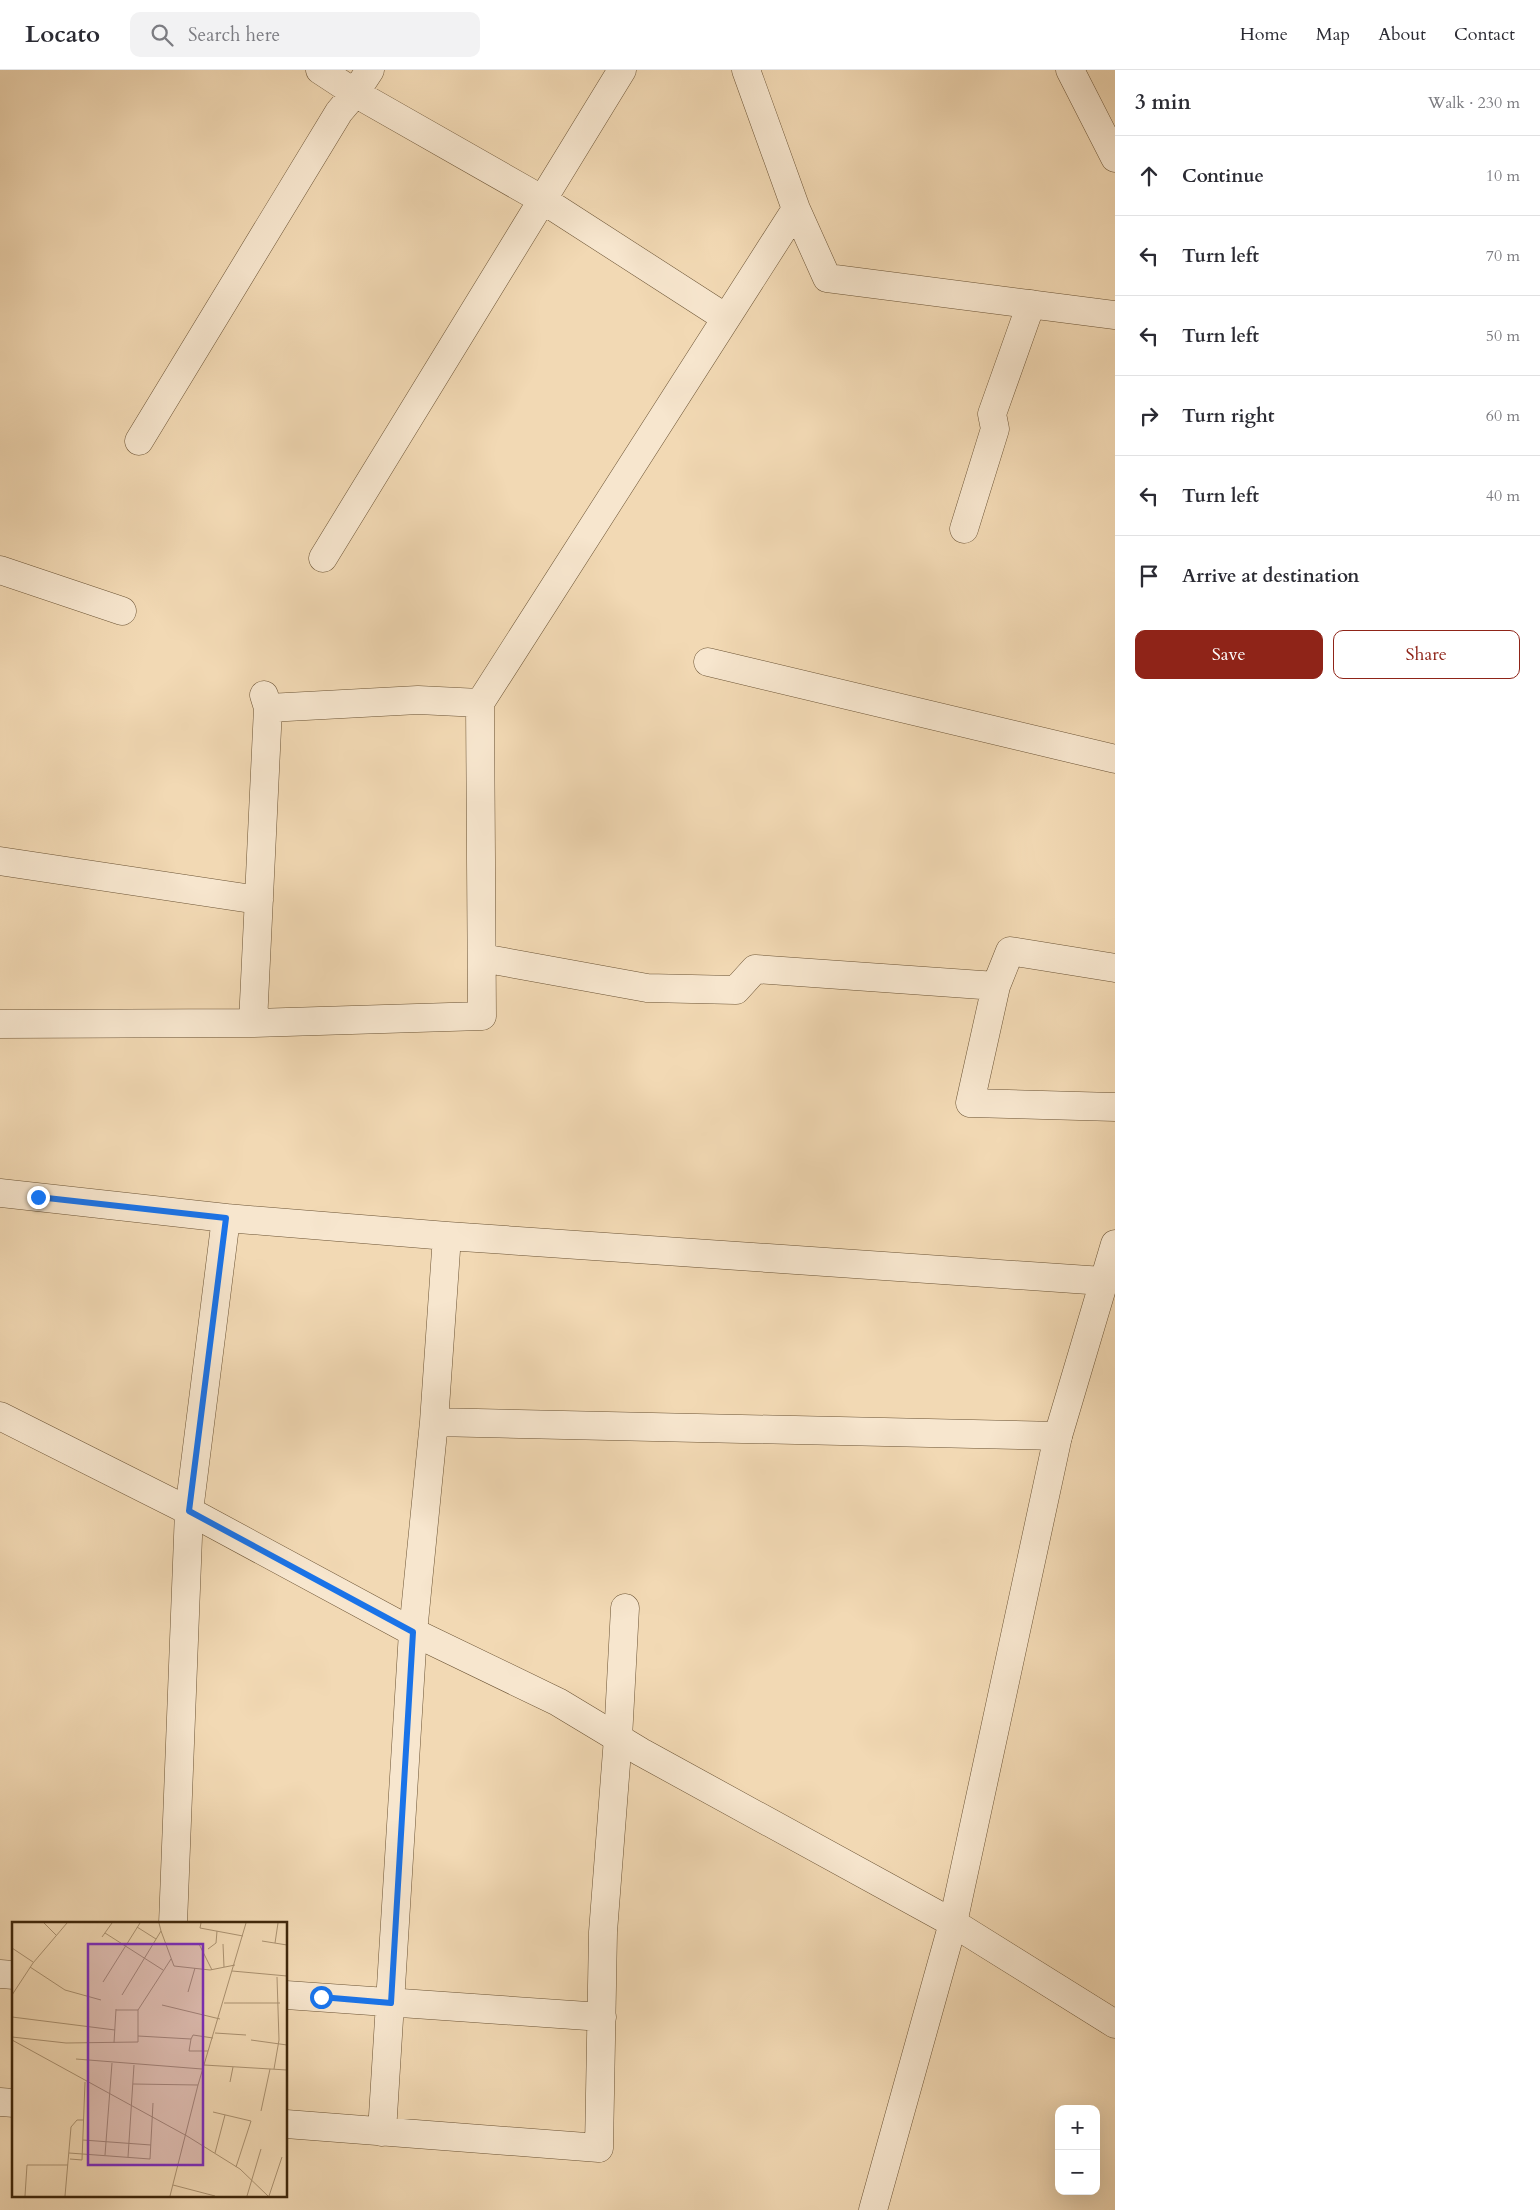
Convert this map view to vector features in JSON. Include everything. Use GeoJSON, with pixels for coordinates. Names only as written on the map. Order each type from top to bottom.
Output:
{"type":"FeatureCollection","features":[{"type":"Feature","properties":{"kind":"street"},"geometry":{"type":"LineString","coordinates":[[320,70],[355,93],[543,200],[726,318]]}},
{"type":"Feature","properties":{"kind":"street"},"geometry":{"type":"LineString","coordinates":[[139,441],[339,112],[355,93],[370,70]]}},
{"type":"Feature","properties":{"kind":"street"},"geometry":{"type":"LineString","coordinates":[[323,558],[622,70]]}},
{"type":"Feature","properties":{"kind":"street"},"geometry":{"type":"LineString","coordinates":[[746,70],[796,209],[827,278],[1115,315]]}},
{"type":"Feature","properties":{"kind":"street"},"geometry":{"type":"LineString","coordinates":[[1070,70],[1115,158]]}},
{"type":"Feature","properties":{"kind":"street"},"geometry":{"type":"LineString","coordinates":[[0,1024],[253,1023],[482,1016],[480,703],[796,209]]}},
{"type":"Feature","properties":{"kind":"street"},"geometry":{"type":"LineString","coordinates":[[964,529],[995,429],[992,414],[1031,304]]}},
{"type":"Feature","properties":{"kind":"street"},"geometry":{"type":"LineString","coordinates":[[0,570],[122,612]]}},
{"type":"Feature","properties":{"kind":"street"},"geometry":{"type":"LineString","coordinates":[[708,662],[1115,759]]}},
{"type":"Feature","properties":{"kind":"street"},"geometry":{"type":"LineString","coordinates":[[253,1023],[266,702],[418,700],[480,703]]}},
{"type":"Feature","properties":{"kind":"street"},"geometry":{"type":"LineString","coordinates":[[0,861],[259,900]]}},
{"type":"Feature","properties":{"kind":"street"},"geometry":{"type":"LineString","coordinates":[[1115,968],[1010,950],[996,986],[970,1103],[1115,1107]]}},
{"type":"Feature","properties":{"kind":"street"},"geometry":{"type":"LineString","coordinates":[[482,958],[647,988],[736,990],[755,970],[996,986]]}},
{"type":"Feature","properties":{"kind":"street"},"geometry":{"type":"LineString","coordinates":[[0,1193],[226,1218],[446,1236],[1103,1281]]}},
{"type":"Feature","properties":{"kind":"street"},"geometry":{"type":"LineString","coordinates":[[173,1922],[189,1511],[226,1218]]}},
{"type":"Feature","properties":{"kind":"street"},"geometry":{"type":"LineString","coordinates":[[382,2132],[413,1632],[434,1422],[446,1236]]}},
{"type":"Feature","properties":{"kind":"street"},"geometry":{"type":"LineString","coordinates":[[873,2210],[952,1923],[1058,1436],[1115,1244]]}},
{"type":"Feature","properties":{"kind":"street"},"geometry":{"type":"LineString","coordinates":[[0,1416],[189,1511],[413,1632],[558,1702],[618,1738],[952,1923],[1115,2024]]}},
{"type":"Feature","properties":{"kind":"street"},"geometry":{"type":"LineString","coordinates":[[434,1422],[1058,1436]]}},
{"type":"Feature","properties":{"kind":"street"},"geometry":{"type":"LineString","coordinates":[[288,2124],[599,2148],[603,1932],[618,1738],[625,1608]]}},
{"type":"Feature","properties":{"kind":"street"},"geometry":{"type":"LineString","coordinates":[[288,1995],[602,2017]]}},
{"type":"Feature","properties":{"kind":"route"},"geometry":{"type":"LineString","coordinates":[[38,1197],[226,1218],[189,1511],[413,1632],[391,2003],[321,1997]]}}]}
